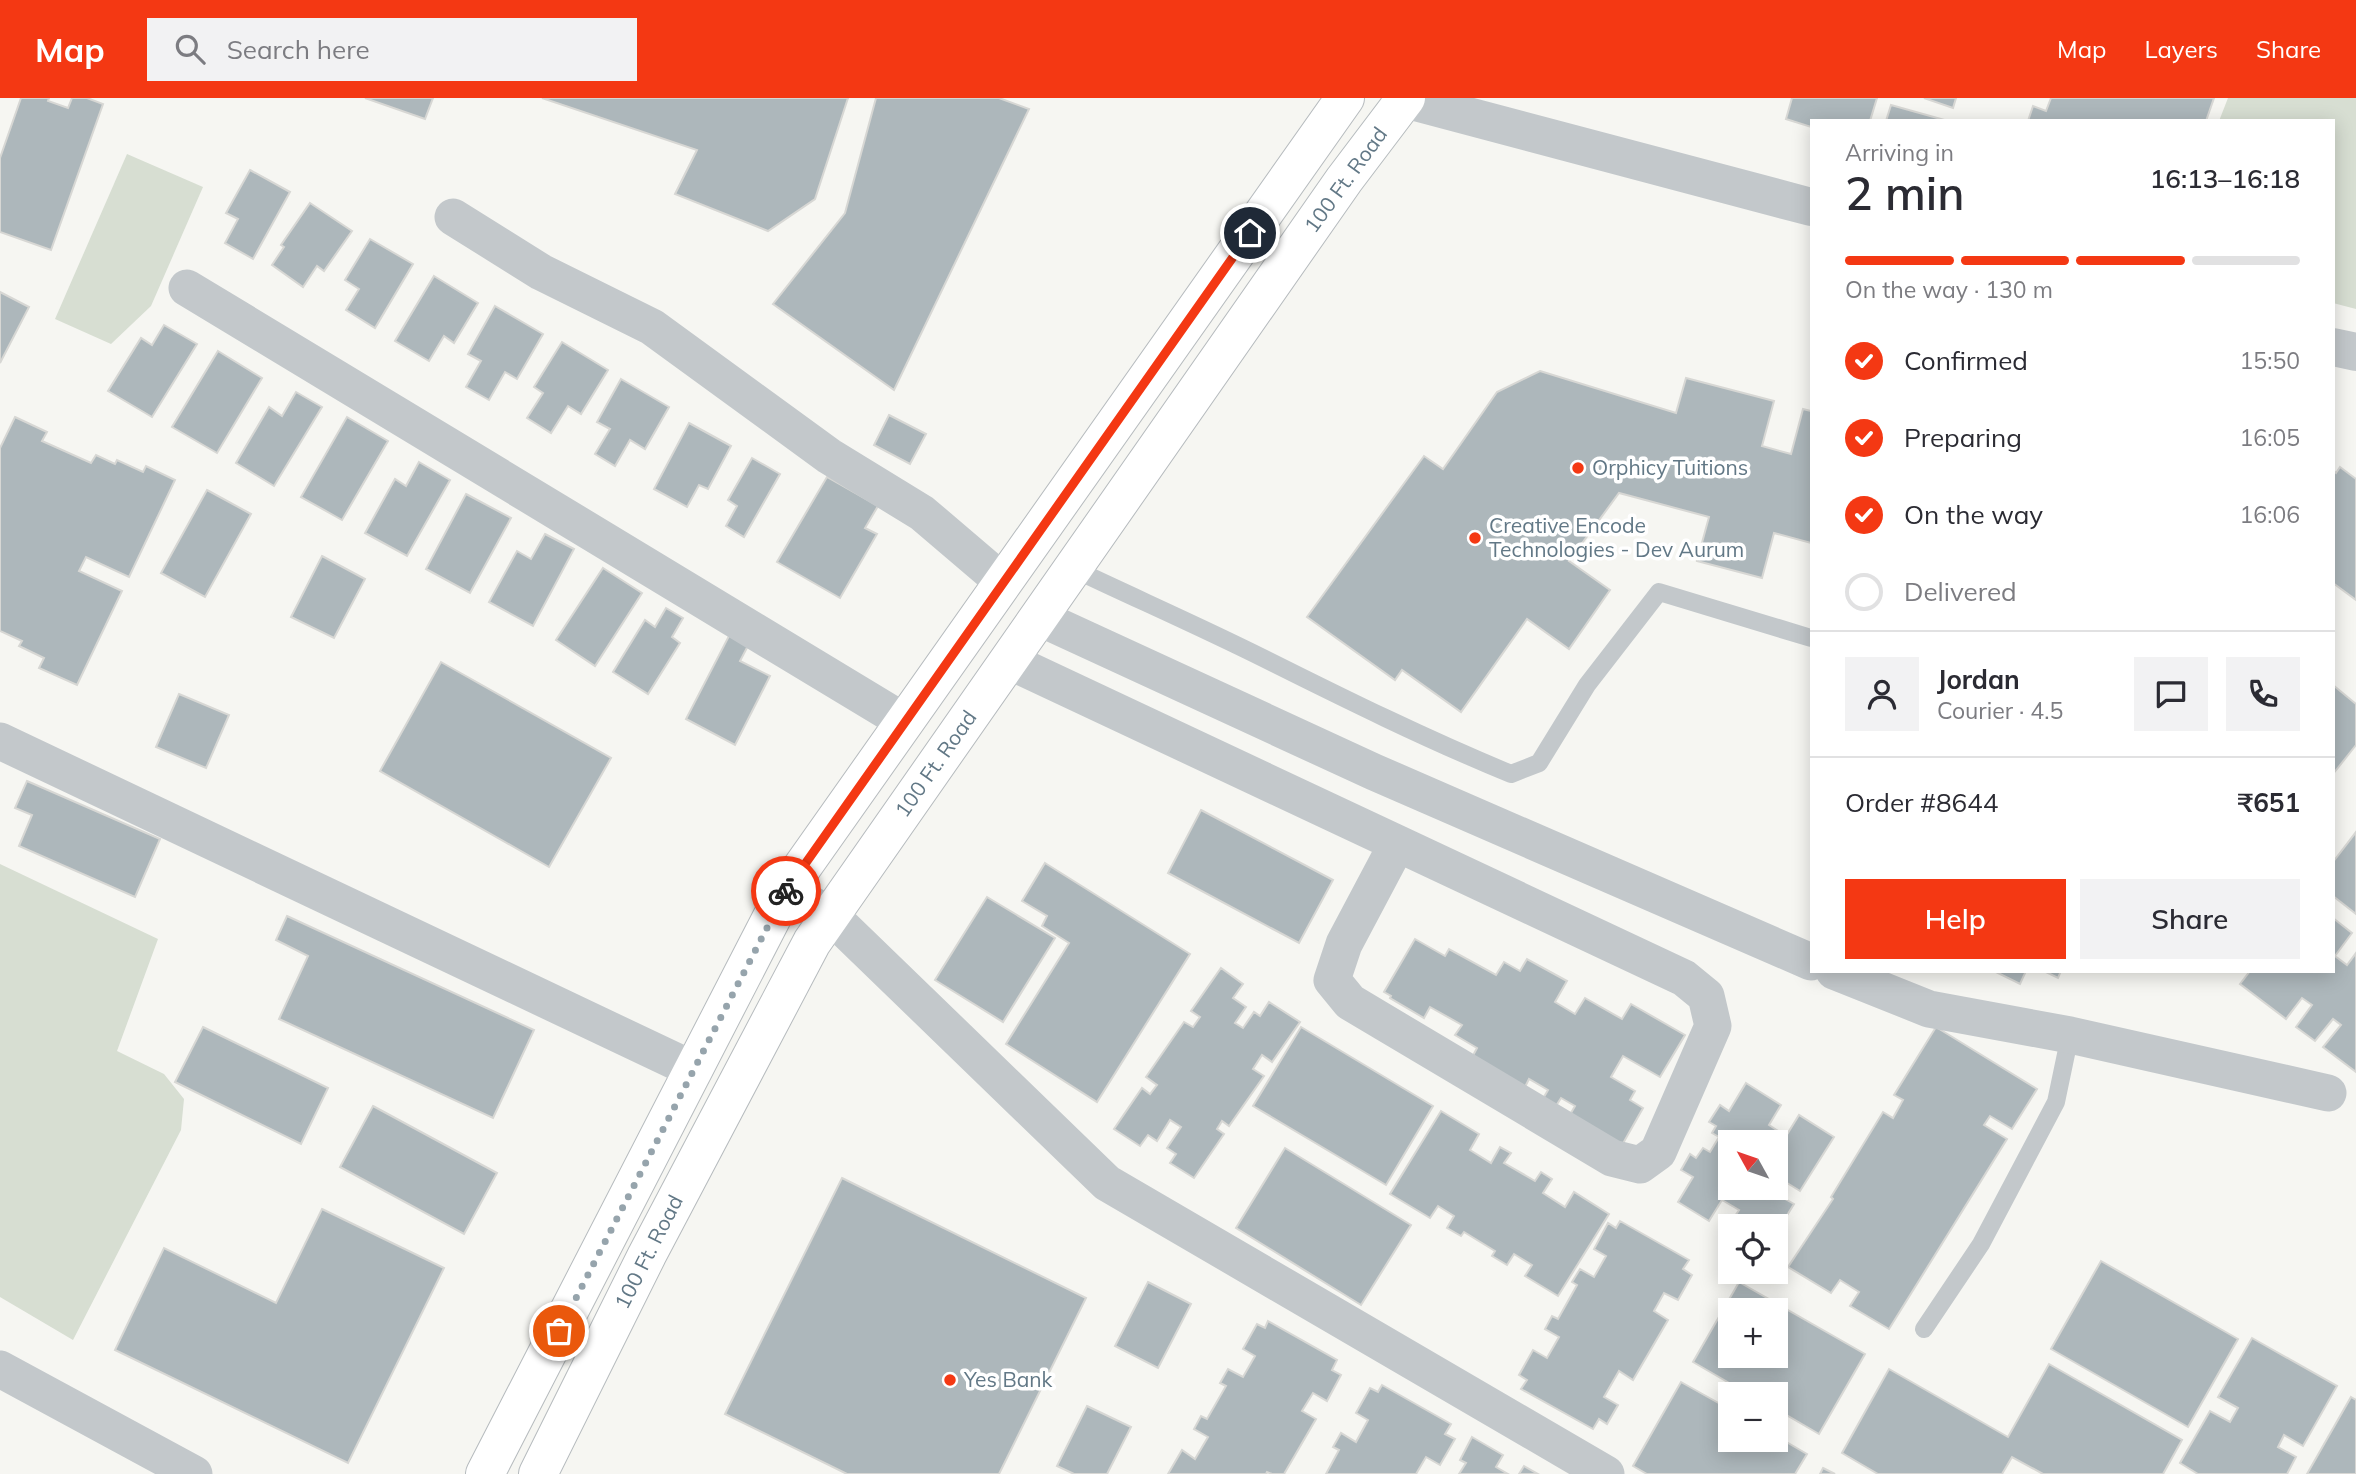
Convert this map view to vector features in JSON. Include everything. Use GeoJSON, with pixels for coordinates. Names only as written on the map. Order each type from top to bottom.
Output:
{"type":"FeatureCollection","features":[{"type":"Feature","properties":{"kind":"main road","name":"100 Ft. Road"},"geometry":{"type":"LineString","coordinates":[[485,1474],[786,890],[1345,98]]}},
{"type":"Feature","properties":{"kind":"main road","name":"100 Ft. Road"},"geometry":{"type":"LineString","coordinates":[[538,1474],[660,1231],[812,942],[1403,99]]}},
{"type":"Feature","properties":{"kind":"street"},"geometry":{"type":"LineString","coordinates":[[1403,99],[1810,207]]}},
{"type":"Feature","properties":{"kind":"street"},"geometry":{"type":"LineString","coordinates":[[453,217],[541,272],[652,327],[829,456],[922,513],[1003,582]]}},
{"type":"Feature","properties":{"kind":"street"},"geometry":{"type":"LineString","coordinates":[[187,289],[905,722]]}},
{"type":"Feature","properties":{"kind":"street"},"geometry":{"type":"LineString","coordinates":[[2335,347],[2356,352]]}},
{"type":"Feature","properties":{"kind":"street"},"geometry":{"type":"LineString","coordinates":[[1040,618],[1386,777],[1810,961]]}},
{"type":"Feature","properties":{"kind":"street"},"geometry":{"type":"LineString","coordinates":[[1009,661],[1685,978],[1706,996],[1713,1026],[1658,1152],[1640,1165],[1612,1158],[1350,1002],[1332,981],[1344,944],[1397,844]]}},
{"type":"Feature","properties":{"kind":"street"},"geometry":{"type":"LineString","coordinates":[[0,741],[694,1070]]}},
{"type":"Feature","properties":{"kind":"street"},"geometry":{"type":"LineString","coordinates":[[786,890],[830,915],[1107,1183],[1606,1474]]}},
{"type":"Feature","properties":{"kind":"street"},"geometry":{"type":"LineString","coordinates":[[1839,973],[1928,1009],[2070,1035],[2328,1093]]}},
{"type":"Feature","properties":{"kind":"street"},"geometry":{"type":"LineString","coordinates":[[0,1369],[194,1474]]}},
{"type":"Feature","properties":{"kind":"lane"},"geometry":{"type":"LineString","coordinates":[[1074,569],[1261,657],[1375,715],[1511,774],[1539,764],[1587,685],[1659,592],[1810,638]]}},
{"type":"Feature","properties":{"kind":"lane"},"geometry":{"type":"LineString","coordinates":[[1924,1329],[1981,1244],[2056,1101],[2070,1035]]}},
{"type":"Feature","properties":{"kind":"shaded area"},"geometry":{"type":"Polygon","coordinates":[[[2228,98],[2356,98],[2356,309],[2335,304],[2335,119],[2220,119],[2228,98]]]}},
{"type":"Feature","properties":{"kind":"shaded area"},"geometry":{"type":"Polygon","coordinates":[[[127,154],[203,187],[151,306],[111,344],[55,319],[127,154]]]}},
{"type":"Feature","properties":{"kind":"shaded area"},"geometry":{"type":"Polygon","coordinates":[[[0,864],[158,939],[117,1051],[164,1074],[184,1099],[181,1130],[73,1340],[0,1297],[0,864]]]}},
{"type":"Feature","properties":{"kind":"building"},"geometry":{"type":"Polygon","coordinates":[[[21,98],[49,98],[48,101],[68,108],[72,98],[87,98],[103,104],[51,250],[0,232],[0,158],[21,98]]]}},
{"type":"Feature","properties":{"kind":"building"},"geometry":{"type":"Polygon","coordinates":[[[365,98],[433,98],[425,119],[365,98]]]}},
{"type":"Feature","properties":{"kind":"building"},"geometry":{"type":"Polygon","coordinates":[[[542,98],[848,98],[815,199],[768,231],[675,194],[697,150],[542,98]]]}},
{"type":"Feature","properties":{"kind":"building"},"geometry":{"type":"Polygon","coordinates":[[[876,98],[999,98],[1029,109],[894,390],[773,304],[845,213],[876,98]]]}},
{"type":"Feature","properties":{"kind":"building"},"geometry":{"type":"Polygon","coordinates":[[[1792,98],[1877,98],[1871,119],[1810,119],[1810,127],[1786,119],[1792,98]]]}},
{"type":"Feature","properties":{"kind":"building"},"geometry":{"type":"Polygon","coordinates":[[[1924,98],[1956,98],[1953,108],[1924,98]]]}},
{"type":"Feature","properties":{"kind":"building"},"geometry":{"type":"Polygon","coordinates":[[[2051,98],[2214,98],[2207,119],[2029,119],[2033,106],[2046,111],[2051,98]]]}},
{"type":"Feature","properties":{"kind":"building"},"geometry":{"type":"Polygon","coordinates":[[[1891,105],[1941,119],[1887,119],[1891,105]]]}},
{"type":"Feature","properties":{"kind":"building"},"geometry":{"type":"Polygon","coordinates":[[[250,170],[290,192],[253,259],[225,243],[238,219],[226,213],[250,170]]]}},
{"type":"Feature","properties":{"kind":"building"},"geometry":{"type":"Polygon","coordinates":[[[310,203],[352,231],[324,271],[317,266],[303,287],[272,265],[284,247],[281,245],[310,203]]]}},
{"type":"Feature","properties":{"kind":"building"},"geometry":{"type":"Polygon","coordinates":[[[370,239],[413,264],[375,328],[346,310],[359,289],[345,280],[370,239]]]}},
{"type":"Feature","properties":{"kind":"building"},"geometry":{"type":"Polygon","coordinates":[[[434,276],[478,303],[454,343],[444,336],[429,361],[395,341],[434,276]]]}},
{"type":"Feature","properties":{"kind":"building"},"geometry":{"type":"Polygon","coordinates":[[[0,292],[29,307],[0,363],[0,292]]]}},
{"type":"Feature","properties":{"kind":"building"},"geometry":{"type":"Polygon","coordinates":[[[495,306],[543,334],[517,379],[505,372],[489,400],[466,387],[481,361],[468,354],[495,306]]]}},
{"type":"Feature","properties":{"kind":"building"},"geometry":{"type":"Polygon","coordinates":[[[164,325],[197,344],[152,417],[108,391],[141,338],[152,345],[164,325]]]}},
{"type":"Feature","properties":{"kind":"building"},"geometry":{"type":"Polygon","coordinates":[[[562,342],[608,370],[581,414],[568,406],[551,433],[527,418],[543,393],[534,387],[562,342]]]}},
{"type":"Feature","properties":{"kind":"building"},"geometry":{"type":"Polygon","coordinates":[[[218,351],[262,378],[217,453],[172,427],[218,351]]]}},
{"type":"Feature","properties":{"kind":"building","name":"Creative Encode Technologies - Dev Aurum"},"geometry":{"type":"Polygon","coordinates":[[[1540,371],[1676,413],[1686,378],[1774,401],[1762,446],[1791,454],[1803,409],[1810,411],[1810,543],[1774,533],[1762,578],[1697,561],[1709,517],[1619,493],[1569,561],[1610,590],[1569,649],[1527,619],[1461,712],[1402,670],[1395,680],[1307,617],[1424,456],[1443,469],[1497,392],[1540,371]]]}},
{"type":"Feature","properties":{"kind":"building"},"geometry":{"type":"Polygon","coordinates":[[[621,379],[669,407],[645,449],[630,440],[615,466],[595,454],[610,429],[597,422],[621,379]]]}},
{"type":"Feature","properties":{"kind":"building"},"geometry":{"type":"Polygon","coordinates":[[[296,392],[322,407],[274,486],[236,463],[269,407],[282,416],[296,392]]]}},
{"type":"Feature","properties":{"kind":"building"},"geometry":{"type":"Polygon","coordinates":[[[889,415],[926,434],[910,464],[874,445],[889,415]]]}},
{"type":"Feature","properties":{"kind":"building"},"geometry":{"type":"Polygon","coordinates":[[[15,417],[47,432],[42,441],[91,463],[96,455],[115,464],[117,460],[143,472],[146,466],[175,480],[129,577],[86,557],[79,571],[122,591],[77,685],[39,668],[44,658],[19,646],[22,641],[0,631],[0,448],[15,417]]]}},
{"type":"Feature","properties":{"kind":"building"},"geometry":{"type":"Polygon","coordinates":[[[347,417],[388,441],[342,520],[301,497],[347,417]]]}},
{"type":"Feature","properties":{"kind":"building"},"geometry":{"type":"Polygon","coordinates":[[[689,423],[731,446],[708,489],[699,485],[687,507],[654,489],[689,423]]]}},
{"type":"Feature","properties":{"kind":"building"},"geometry":{"type":"Polygon","coordinates":[[[752,458],[780,474],[744,537],[726,526],[737,506],[728,500],[752,458]]]}},
{"type":"Feature","properties":{"kind":"building"},"geometry":{"type":"Polygon","coordinates":[[[419,462],[450,480],[407,556],[365,533],[395,479],[406,486],[419,462]]]}},
{"type":"Feature","properties":{"kind":"building"},"geometry":{"type":"Polygon","coordinates":[[[2340,467],[2356,479],[2356,600],[2335,584],[2336,473],[2340,467]]]}},
{"type":"Feature","properties":{"kind":"building"},"geometry":{"type":"Polygon","coordinates":[[[827,477],[878,506],[865,528],[877,534],[840,598],[777,562],[827,477]]]}},
{"type":"Feature","properties":{"kind":"building"},"geometry":{"type":"Polygon","coordinates":[[[207,490],[251,514],[205,597],[161,573],[207,490]]]}},
{"type":"Feature","properties":{"kind":"building"},"geometry":{"type":"Polygon","coordinates":[[[466,494],[511,518],[470,593],[426,569],[466,494]]]}},
{"type":"Feature","properties":{"kind":"building"},"geometry":{"type":"Polygon","coordinates":[[[545,534],[574,549],[533,626],[489,602],[517,551],[531,559],[545,534]]]}},
{"type":"Feature","properties":{"kind":"building"},"geometry":{"type":"Polygon","coordinates":[[[322,556],[365,579],[334,638],[291,617],[322,556]]]}},
{"type":"Feature","properties":{"kind":"building"},"geometry":{"type":"Polygon","coordinates":[[[603,568],[642,593],[595,666],[556,640],[603,568]]]}},
{"type":"Feature","properties":{"kind":"building"},"geometry":{"type":"Polygon","coordinates":[[[666,608],[683,618],[672,637],[680,643],[648,694],[613,672],[645,620],[655,627],[666,608]]]}},
{"type":"Feature","properties":{"kind":"building"},"geometry":{"type":"Polygon","coordinates":[[[731,632],[750,642],[740,661],[770,676],[735,745],[686,719],[731,632]]]}},
{"type":"Feature","properties":{"kind":"building"},"geometry":{"type":"Polygon","coordinates":[[[441,662],[611,758],[549,867],[380,771],[441,662]]]}},
{"type":"Feature","properties":{"kind":"building"},"geometry":{"type":"Polygon","coordinates":[[[2335,687],[2356,704],[2356,745],[2335,771],[2335,687]]]}},
{"type":"Feature","properties":{"kind":"building"},"geometry":{"type":"Polygon","coordinates":[[[179,694],[229,715],[206,768],[156,747],[179,694]]]}},
{"type":"Feature","properties":{"kind":"building"},"geometry":{"type":"Polygon","coordinates":[[[27,781],[160,839],[135,897],[19,846],[32,815],[15,808],[27,781]]]}},
{"type":"Feature","properties":{"kind":"building"},"geometry":{"type":"Polygon","coordinates":[[[1201,810],[1333,880],[1299,943],[1168,873],[1201,810]]]}},
{"type":"Feature","properties":{"kind":"building"},"geometry":{"type":"Polygon","coordinates":[[[2356,832],[2356,914],[2335,898],[2335,859],[2356,832]]]}},
{"type":"Feature","properties":{"kind":"building"},"geometry":{"type":"Polygon","coordinates":[[[1045,863],[1190,954],[1097,1102],[1006,1044],[1069,943],[1042,926],[1047,916],[1022,901],[1045,863]]]}},
{"type":"Feature","properties":{"kind":"building"},"geometry":{"type":"Polygon","coordinates":[[[987,897],[1055,938],[1003,1022],[935,980],[987,897]]]}},
{"type":"Feature","properties":{"kind":"building"},"geometry":{"type":"Polygon","coordinates":[[[287,916],[534,1030],[493,1118],[279,1019],[308,956],[276,940],[287,916]]]}},
{"type":"Feature","properties":{"kind":"building"},"geometry":{"type":"Polygon","coordinates":[[[2335,920],[2352,933],[2335,956],[2335,920]]]}},
{"type":"Feature","properties":{"kind":"building"},"geometry":{"type":"Polygon","coordinates":[[[1415,939],[1445,956],[1449,949],[1496,975],[1504,962],[1520,971],[1527,959],[1567,981],[1555,1002],[1575,1014],[1585,998],[1622,1019],[1631,1004],[1685,1035],[1660,1077],[1623,1056],[1611,1077],[1635,1091],[1630,1100],[1643,1108],[1621,1147],[1568,1118],[1575,1106],[1561,1098],[1554,1109],[1541,1102],[1548,1090],[1529,1079],[1523,1091],[1470,1061],[1477,1048],[1455,1035],[1462,1025],[1430,1007],[1424,1018],[1384,992],[1415,939]]]}},
{"type":"Feature","properties":{"kind":"building"},"geometry":{"type":"Polygon","coordinates":[[[2356,953],[2356,1072],[2323,1047],[2341,1025],[2333,1019],[2315,1041],[2296,1027],[2312,1005],[2302,998],[2286,1019],[2240,984],[2248,973],[2335,973],[2335,956],[2347,965],[2356,953]]]}},
{"type":"Feature","properties":{"kind":"building"},"geometry":{"type":"Polygon","coordinates":[[[1221,968],[1243,984],[1233,998],[1246,1007],[1235,1023],[1243,1028],[1254,1012],[1260,1016],[1269,1002],[1300,1022],[1272,1062],[1262,1055],[1253,1069],[1264,1076],[1229,1126],[1222,1121],[1217,1129],[1224,1134],[1194,1178],[1170,1163],[1176,1154],[1167,1148],[1181,1127],[1170,1120],[1157,1141],[1148,1135],[1140,1146],[1114,1129],[1142,1088],[1150,1094],[1157,1085],[1146,1077],[1184,1022],[1193,1027],[1200,1017],[1191,1011],[1221,968]]]}},
{"type":"Feature","properties":{"kind":"building"},"geometry":{"type":"Polygon","coordinates":[[[1998,973],[2025,973],[2020,984],[1998,973]]]}},
{"type":"Feature","properties":{"kind":"building"},"geometry":{"type":"Polygon","coordinates":[[[203,1027],[328,1088],[301,1144],[175,1082],[203,1027]]]}},
{"type":"Feature","properties":{"kind":"building"},"geometry":{"type":"Polygon","coordinates":[[[1301,1027],[1433,1106],[1386,1185],[1253,1106],[1301,1027]]]}},
{"type":"Feature","properties":{"kind":"building"},"geometry":{"type":"Polygon","coordinates":[[[1936,1027],[2037,1089],[2012,1129],[1990,1116],[1984,1125],[2007,1139],[1889,1329],[1850,1306],[1859,1292],[1840,1280],[1831,1293],[1788,1267],[1833,1199],[1831,1197],[1883,1112],[1893,1118],[1903,1100],[1894,1095],[1936,1027]]]}},
{"type":"Feature","properties":{"kind":"building"},"geometry":{"type":"Polygon","coordinates":[[[1746,1083],[1781,1105],[1769,1125],[1777,1130],[1718,1130],[1718,1136],[1712,1133],[1716,1126],[1709,1122],[1720,1105],[1729,1111],[1746,1083]]]}},
{"type":"Feature","properties":{"kind":"building"},"geometry":{"type":"Polygon","coordinates":[[[373,1106],[497,1173],[464,1234],[340,1167],[373,1106]]]}},
{"type":"Feature","properties":{"kind":"building"},"geometry":{"type":"Polygon","coordinates":[[[1441,1111],[1479,1134],[1470,1150],[1491,1163],[1500,1147],[1511,1153],[1504,1163],[1535,1181],[1541,1172],[1552,1179],[1543,1193],[1565,1207],[1574,1192],[1609,1214],[1558,1296],[1525,1276],[1532,1265],[1514,1254],[1507,1265],[1492,1256],[1495,1251],[1464,1232],[1461,1236],[1447,1228],[1454,1216],[1438,1206],[1430,1218],[1390,1194],[1441,1111]]]}},
{"type":"Feature","properties":{"kind":"building"},"geometry":{"type":"Polygon","coordinates":[[[1799,1115],[1834,1137],[1800,1191],[1788,1184],[1788,1133],[1799,1115]]]}},
{"type":"Feature","properties":{"kind":"building"},"geometry":{"type":"Polygon","coordinates":[[[1718,1139],[1718,1200],[1722,1200],[1709,1221],[1678,1202],[1693,1177],[1681,1170],[1690,1154],[1696,1158],[1703,1148],[1710,1152],[1718,1139]]]}},
{"type":"Feature","properties":{"kind":"building"},"geometry":{"type":"Polygon","coordinates":[[[1285,1148],[1411,1225],[1361,1305],[1236,1228],[1285,1148]]]}},
{"type":"Feature","properties":{"kind":"building"},"geometry":{"type":"Polygon","coordinates":[[[842,1178],[1086,1298],[999,1474],[847,1474],[725,1414],[842,1178]]]}},
{"type":"Feature","properties":{"kind":"building"},"geometry":{"type":"Polygon","coordinates":[[[1722,1200],[1787,1200],[1794,1204],[1788,1214],[1736,1214],[1739,1210],[1722,1200]]]}},
{"type":"Feature","properties":{"kind":"building"},"geometry":{"type":"Polygon","coordinates":[[[322,1209],[444,1268],[348,1463],[115,1350],[164,1248],[276,1303],[322,1209]]]}},
{"type":"Feature","properties":{"kind":"building"},"geometry":{"type":"Polygon","coordinates":[[[1620,1221],[1689,1260],[1683,1269],[1692,1275],[1678,1300],[1664,1293],[1654,1311],[1668,1320],[1633,1380],[1619,1371],[1604,1397],[1618,1405],[1607,1424],[1599,1419],[1593,1429],[1521,1389],[1527,1380],[1519,1375],[1533,1350],[1547,1358],[1559,1337],[1545,1329],[1552,1316],[1558,1319],[1577,1285],[1572,1282],[1580,1269],[1594,1277],[1606,1256],[1594,1249],[1608,1223],[1616,1228],[1620,1221]]]}},
{"type":"Feature","properties":{"kind":"building"},"geometry":{"type":"Polygon","coordinates":[[[2101,1261],[2238,1339],[2188,1427],[2051,1349],[2101,1261]]]}},
{"type":"Feature","properties":{"kind":"building"},"geometry":{"type":"Polygon","coordinates":[[[1148,1282],[1191,1304],[1158,1368],[1115,1346],[1148,1282]]]}},
{"type":"Feature","properties":{"kind":"building"},"geometry":{"type":"Polygon","coordinates":[[[1738,1284],[1767,1298],[1730,1298],[1738,1284]]]}},
{"type":"Feature","properties":{"kind":"building"},"geometry":{"type":"Polygon","coordinates":[[[1788,1310],[1865,1354],[1819,1434],[1788,1416],[1788,1382],[1728,1382],[1693,1362],[1718,1319],[1718,1368],[1788,1368],[1788,1310]]]}},
{"type":"Feature","properties":{"kind":"building"},"geometry":{"type":"Polygon","coordinates":[[[1268,1321],[1337,1360],[1332,1370],[1341,1375],[1327,1401],[1313,1393],[1302,1411],[1316,1419],[1284,1474],[1168,1474],[1182,1450],[1195,1459],[1208,1437],[1194,1429],[1201,1416],[1207,1419],[1226,1386],[1220,1383],[1228,1369],[1243,1377],[1255,1356],[1243,1349],[1257,1324],[1265,1328],[1268,1321]]]}},
{"type":"Feature","properties":{"kind":"building"},"geometry":{"type":"Polygon","coordinates":[[[2252,1338],[2337,1386],[2303,1446],[2284,1435],[2278,1447],[2296,1457],[2287,1474],[2198,1474],[2180,1463],[2210,1411],[2230,1422],[2238,1408],[2218,1397],[2252,1338]]]}},
{"type":"Feature","properties":{"kind":"building"},"geometry":{"type":"Polygon","coordinates":[[[2049,1364],[2182,1440],[2163,1474],[2043,1474],[2012,1457],[2002,1474],[1878,1474],[1842,1453],[1889,1369],[2008,1437],[2049,1364]]]}},
{"type":"Feature","properties":{"kind":"building"},"geometry":{"type":"Polygon","coordinates":[[[1681,1382],[1718,1403],[1718,1452],[1788,1452],[1788,1443],[1807,1454],[1795,1474],[1647,1474],[1633,1466],[1681,1382]]]}},
{"type":"Feature","properties":{"kind":"building"},"geometry":{"type":"Polygon","coordinates":[[[1382,1385],[1451,1424],[1445,1434],[1455,1439],[1440,1465],[1426,1457],[1416,1474],[1326,1474],[1339,1450],[1333,1447],[1341,1433],[1356,1442],[1368,1420],[1356,1413],[1370,1388],[1378,1392],[1382,1385]]]}},
{"type":"Feature","properties":{"kind":"building"},"geometry":{"type":"Polygon","coordinates":[[[2351,1397],[2356,1400],[2356,1474],[2307,1474],[2351,1397]]]}},
{"type":"Feature","properties":{"kind":"building"},"geometry":{"type":"Polygon","coordinates":[[[1087,1406],[1131,1427],[1107,1474],[1074,1474],[1057,1466],[1087,1406]]]}},
{"type":"Feature","properties":{"kind":"building"},"geometry":{"type":"Polygon","coordinates":[[[1472,1437],[1503,1455],[1496,1467],[1508,1474],[1459,1474],[1466,1463],[1460,1460],[1472,1437]]]}},
{"type":"Feature","properties":{"kind":"building"},"geometry":{"type":"Polygon","coordinates":[[[1524,1466],[1538,1474],[1519,1474],[1524,1466]]]}},
{"type":"Feature","properties":{"kind":"building"},"geometry":{"type":"Polygon","coordinates":[[[1823,1468],[1835,1474],[1820,1474],[1823,1468]]]}},
{"type":"Feature","properties":{"kind":"way so far"},"geometry":{"type":"LineString","coordinates":[[559,1331],[786,891]]}},
{"type":"Feature","properties":{"kind":"place","name":"Orphicy Tuitions"},"geometry":{"type":"Point","coordinates":[1578,468]}},
{"type":"Feature","properties":{"kind":"place","name":"Creative Encode Technologies - Dev Aurum"},"geometry":{"type":"Point","coordinates":[1475,538]}},
{"type":"Feature","properties":{"kind":"place","name":"Yes Bank"},"geometry":{"type":"Point","coordinates":[950,1380]}},
{"type":"Feature","properties":{"kind":"route"},"geometry":{"type":"LineString","coordinates":[[786,891],[1250,233]]}}]}
